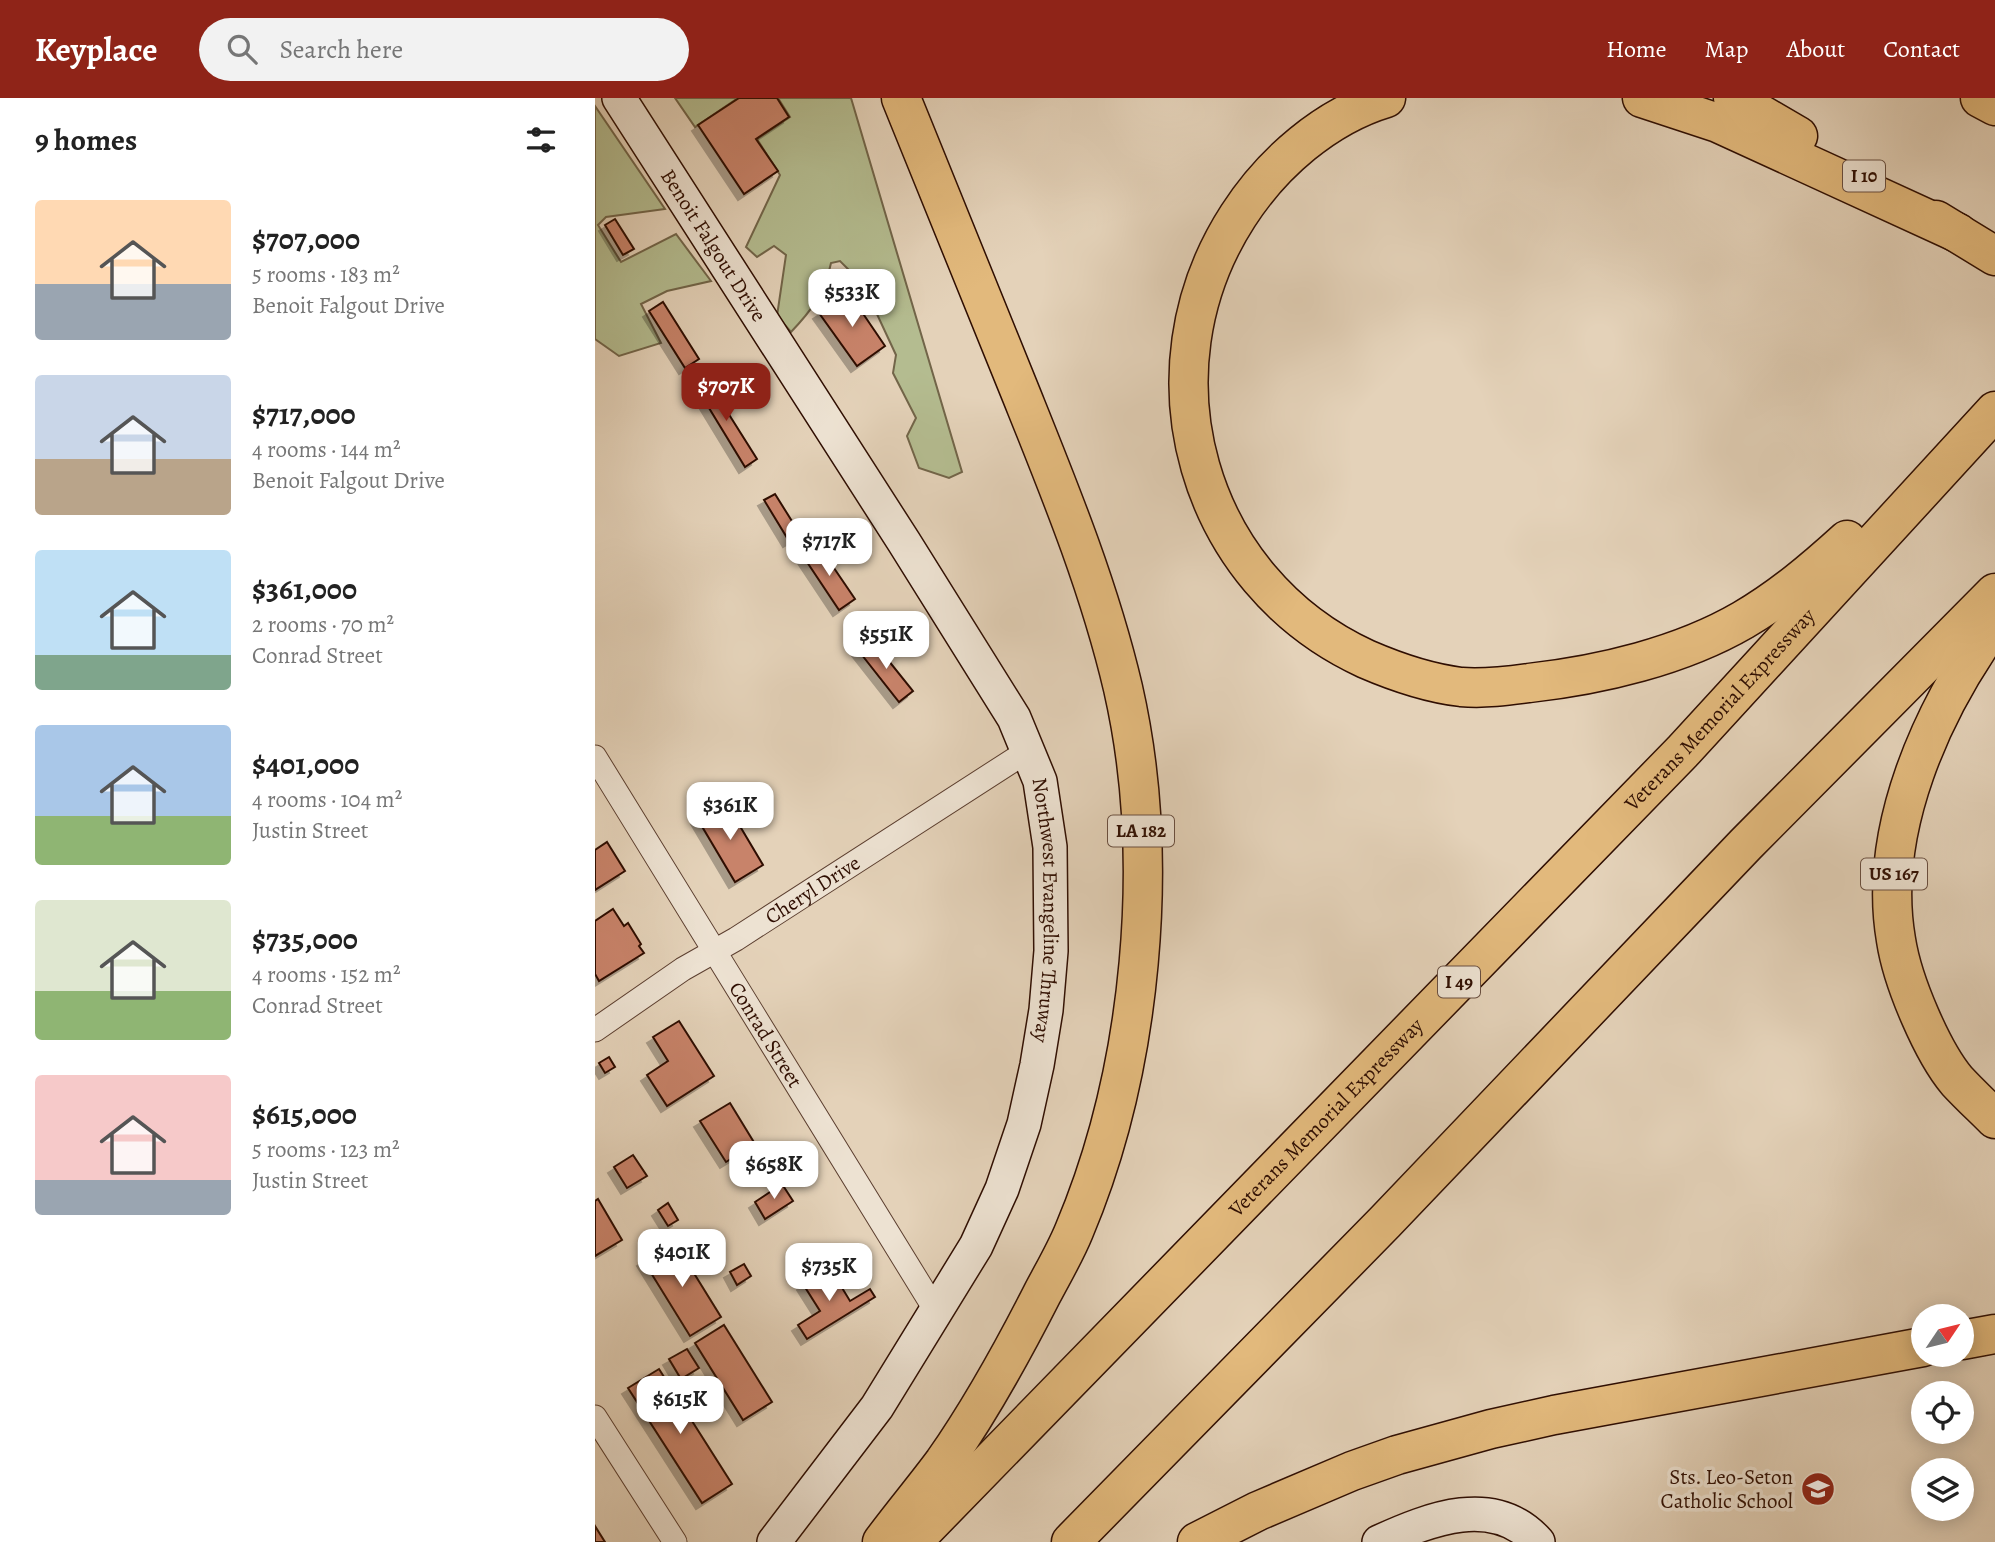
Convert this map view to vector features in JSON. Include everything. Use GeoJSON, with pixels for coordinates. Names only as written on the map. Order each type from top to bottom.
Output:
{"type":"FeatureCollection","features":[{"type":"Feature","properties":{"kind":"highway","name":"LA 182"},"geometry":{"type":"LineString","coordinates":[[882,1542],[945,1461],[1000,1373],[1073,1234],[1104,1147],[1126,1049],[1136,990],[1143,880],[1137,778],[1124,692],[1100,601],[1073,523],[901,98]]}},
{"type":"Feature","properties":{"kind":"highway"},"geometry":{"type":"LineString","coordinates":[[1386,98],[1370,103],[1300,146],[1270,173],[1251,195],[1225,235],[1206,278],[1194,318],[1188,376],[1189,419],[1199,464],[1233,544],[1281,602],[1326,637],[1352,652],[1392,670],[1426,680],[1461,687],[1497,688],[1567,679],[1616,668],[1712,635],[1743,620],[1800,583],[1995,410]]}},
{"type":"Feature","properties":{"kind":"highway"},"geometry":{"type":"LineString","coordinates":[[1642,98],[1718,123],[1958,233]]}},
{"type":"Feature","properties":{"kind":"highway","name":"I 10"},"geometry":{"type":"LineString","coordinates":[[1733,98],[1995,256]]}},
{"type":"Feature","properties":{"kind":"highway"},"geometry":{"type":"LineString","coordinates":[[1980,98],[1995,105]]}},
{"type":"Feature","properties":{"kind":"highway"},"geometry":{"type":"LineString","coordinates":[[1987,98],[1995,105]]}},
{"type":"Feature","properties":{"kind":"highway","name":"Veterans Memorial Expressway"},"geometry":{"type":"LineString","coordinates":[[912,1542],[1682,752],[1995,410]]}},
{"type":"Feature","properties":{"kind":"highway"},"geometry":{"type":"LineString","coordinates":[[1070,1542],[1385,1222],[1746,844],[1995,593]]}},
{"type":"Feature","properties":{"kind":"highway","name":"US 167"},"geometry":{"type":"LineString","coordinates":[[1995,622],[1976,648],[1936,723],[1909,787],[1899,834],[1893,909],[1896,941],[1913,999],[1933,1046],[1956,1080],[1995,1119]]}},
{"type":"Feature","properties":{"kind":"highway"},"geometry":{"type":"LineString","coordinates":[[1974,1338],[1995,1334]]}},
{"type":"Feature","properties":{"kind":"highway"},"geometry":{"type":"LineString","coordinates":[[1197,1542],[1258,1511],[1352,1471],[1397,1455],[1491,1429],[1911,1349]]}},
{"type":"Feature","properties":{"kind":"street","name":"Benoit Falgout Drive"},"geometry":{"type":"LineString","coordinates":[[619,98],[982,664],[1014,718],[1029,750]]}},
{"type":"Feature","properties":{"kind":"street","name":"Cheryl Drive"},"geometry":{"type":"LineString","coordinates":[[595,1030],[683,969],[736,939],[1029,750]]}},
{"type":"Feature","properties":{"kind":"street","name":"Northwest Evangeline Thruway"},"geometry":{"type":"LineString","coordinates":[[774,1542],[877,1407],[976,1246],[1002,1189],[1024,1124],[1037,1065],[1047,998],[1052,897],[1046,813],[1040,781],[1029,750]]}},
{"type":"Feature","properties":{"kind":"street","name":"Conrad Street"},"geometry":{"type":"LineString","coordinates":[[595,757],[936,1311]]}},
{"type":"Feature","properties":{"kind":"street"},"geometry":{"type":"LineString","coordinates":[[595,1417],[675,1542]]}},
{"type":"Feature","properties":{"kind":"street"},"geometry":{"type":"LineString","coordinates":[[1379,1542],[1429,1522],[1457,1515],[1483,1514],[1517,1524],[1538,1542]]}},
{"type":"Feature","properties":{"kind":"green space"},"geometry":{"type":"Polygon","coordinates":[[[675,98],[738,98],[695,127],[675,98]]]}},
{"type":"Feature","properties":{"kind":"green space"},"geometry":{"type":"Polygon","coordinates":[[[778,98],[851,98],[962,472],[949,478],[919,468],[907,436],[916,418],[893,373],[896,355],[863,284],[840,261],[831,263],[816,301],[791,332],[777,316],[786,255],[774,246],[757,257],[746,247],[780,175],[757,139],[790,117],[778,98]]]}},
{"type":"Feature","properties":{"kind":"green space"},"geometry":{"type":"Polygon","coordinates":[[[595,106],[665,209],[606,217],[598,225],[621,262],[676,234],[711,281],[667,291],[641,304],[661,343],[619,356],[595,339],[595,106]]]}},
{"type":"Feature","properties":{"kind":"building"},"geometry":{"type":"Polygon","coordinates":[[[739,98],[777,98],[789,117],[756,139],[778,171],[744,194],[698,125],[739,98]]]}},
{"type":"Feature","properties":{"kind":"building"},"geometry":{"type":"Polygon","coordinates":[[[615,219],[634,249],[623,255],[605,225],[615,219]]]}},
{"type":"Feature","properties":{"kind":"building"},"geometry":{"type":"Polygon","coordinates":[[[849,293],[885,346],[857,366],[819,313],[849,293]]]}},
{"type":"Feature","properties":{"kind":"building"},"geometry":{"type":"Polygon","coordinates":[[[663,302],[699,359],[685,368],[649,311],[663,302]]]}},
{"type":"Feature","properties":{"kind":"building"},"geometry":{"type":"Polygon","coordinates":[[[706,378],[757,459],[745,467],[695,385],[706,378]]]}},
{"type":"Feature","properties":{"kind":"building"},"geometry":{"type":"Polygon","coordinates":[[[775,494],[800,534],[789,541],[764,500],[775,494]]]}},
{"type":"Feature","properties":{"kind":"building"},"geometry":{"type":"Polygon","coordinates":[[[819,546],[855,599],[839,610],[803,556],[819,546]]]}},
{"type":"Feature","properties":{"kind":"building"},"geometry":{"type":"Polygon","coordinates":[[[872,640],[913,691],[899,702],[858,650],[872,640]]]}},
{"type":"Feature","properties":{"kind":"building"},"geometry":{"type":"Polygon","coordinates":[[[725,801],[763,865],[735,882],[697,818],[725,801]]]}},
{"type":"Feature","properties":{"kind":"building"},"geometry":{"type":"Polygon","coordinates":[[[607,842],[625,871],[595,890],[595,850],[607,842]]]}},
{"type":"Feature","properties":{"kind":"building"},"geometry":{"type":"Polygon","coordinates":[[[613,909],[624,926],[628,923],[644,953],[599,981],[595,974],[595,921],[613,909]]]}},
{"type":"Feature","properties":{"kind":"building"},"geometry":{"type":"Polygon","coordinates":[[[679,1021],[714,1076],[667,1106],[647,1075],[668,1061],[653,1037],[679,1021]]]}},
{"type":"Feature","properties":{"kind":"building"},"geometry":{"type":"Polygon","coordinates":[[[609,1057],[615,1067],[605,1073],[599,1063],[609,1057]]]}},
{"type":"Feature","properties":{"kind":"building"},"geometry":{"type":"Polygon","coordinates":[[[730,1103],[755,1144],[726,1162],[700,1121],[730,1103]]]}},
{"type":"Feature","properties":{"kind":"building"},"geometry":{"type":"Polygon","coordinates":[[[633,1155],[647,1176],[627,1188],[614,1167],[633,1155]]]}},
{"type":"Feature","properties":{"kind":"building"},"geometry":{"type":"Polygon","coordinates":[[[782,1184],[793,1201],[765,1219],[755,1202],[782,1184]]]}},
{"type":"Feature","properties":{"kind":"building"},"geometry":{"type":"Polygon","coordinates":[[[598,1199],[622,1240],[595,1256],[595,1201],[598,1199]]]}},
{"type":"Feature","properties":{"kind":"building"},"geometry":{"type":"Polygon","coordinates":[[[668,1203],[678,1220],[668,1226],[658,1210],[668,1203]]]}},
{"type":"Feature","properties":{"kind":"building"},"geometry":{"type":"Polygon","coordinates":[[[674,1241],[721,1317],[690,1336],[643,1260],[674,1241]]]}},
{"type":"Feature","properties":{"kind":"building"},"geometry":{"type":"Polygon","coordinates":[[[744,1264],[751,1276],[737,1285],[730,1272],[744,1264]]]}},
{"type":"Feature","properties":{"kind":"building"},"geometry":{"type":"Polygon","coordinates":[[[830,1268],[850,1301],[870,1289],[875,1297],[807,1339],[798,1325],[820,1311],[803,1284],[830,1268]]]}},
{"type":"Feature","properties":{"kind":"building"},"geometry":{"type":"Polygon","coordinates":[[[724,1325],[772,1402],[743,1420],[695,1343],[724,1325]]]}},
{"type":"Feature","properties":{"kind":"building"},"geometry":{"type":"Polygon","coordinates":[[[687,1349],[699,1368],[681,1379],[669,1359],[687,1349]]]}},
{"type":"Feature","properties":{"kind":"building"},"geometry":{"type":"Polygon","coordinates":[[[659,1369],[732,1484],[702,1503],[628,1388],[659,1369]]]}},
{"type":"Feature","properties":{"kind":"building"},"geometry":{"type":"Polygon","coordinates":[[[595,1526],[605,1542],[595,1542],[595,1526]]]}},
{"type":"Feature","properties":{"kind":"place","name":"Sts. Leo-Seton Catholic School"},"geometry":{"type":"Point","coordinates":[1818,1489]}}]}
